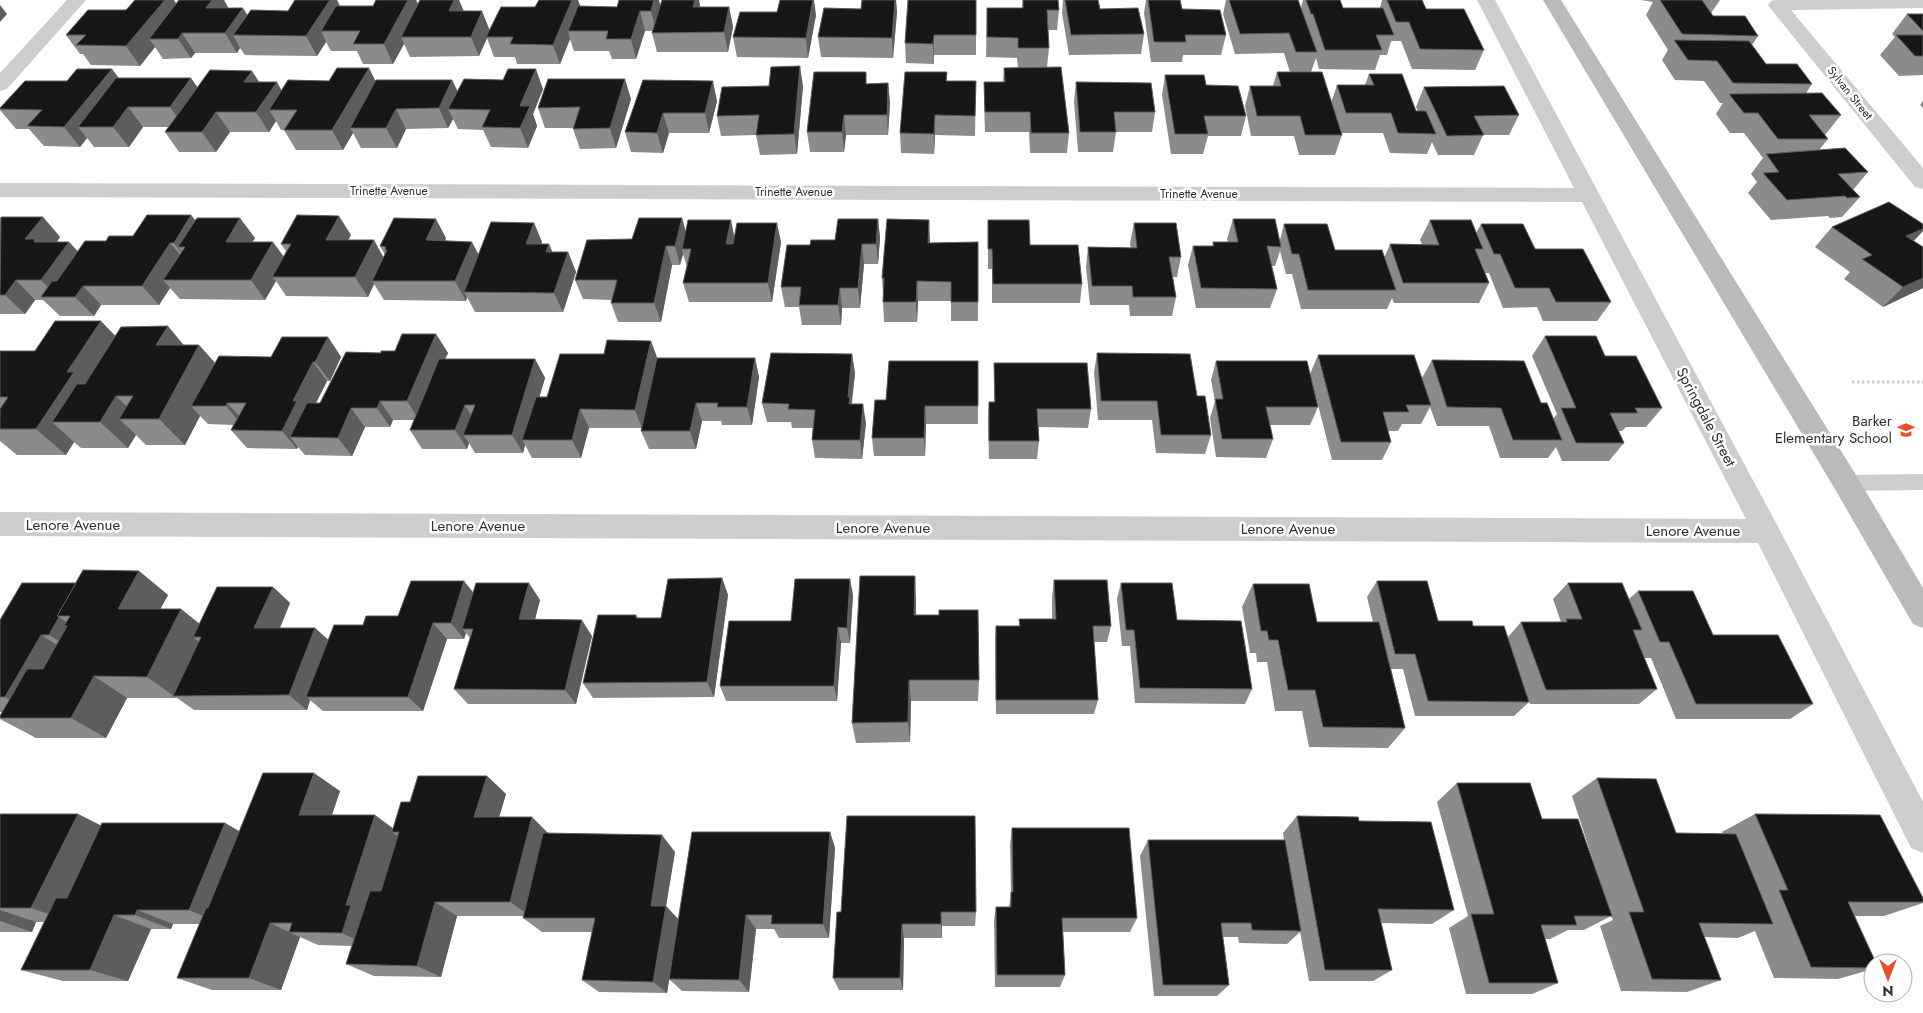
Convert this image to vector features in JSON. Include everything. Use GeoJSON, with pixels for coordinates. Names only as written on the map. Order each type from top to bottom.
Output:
{"type":"FeatureCollection","features":[{"type":"Feature","properties":{"kind":"main road"},"geometry":{"type":"LineString","coordinates":[[1552,0],[1846,483],[1923,615]]}},
{"type":"Feature","properties":{"kind":"street"},"geometry":{"type":"LineString","coordinates":[[0,85],[77,0]]}},
{"type":"Feature","properties":{"kind":"street","name":"Springdale Street"},"geometry":{"type":"LineString","coordinates":[[1486,0],[1766,531],[1923,836]]}},
{"type":"Feature","properties":{"kind":"street","name":"Sylvan Street"},"geometry":{"type":"LineString","coordinates":[[1923,3],[1777,5],[1923,182]]}},
{"type":"Feature","properties":{"kind":"street","name":"Trinette Avenue"},"geometry":{"type":"LineString","coordinates":[[0,190],[1588,195]]}},
{"type":"Feature","properties":{"kind":"street","name":"Lenore Avenue"},"geometry":{"type":"LineString","coordinates":[[0,524],[1766,531]]}},
{"type":"Feature","properties":{"kind":"lane"},"geometry":{"type":"LineString","coordinates":[[1846,483],[1923,482]]}},
{"type":"Feature","properties":{"kind":"path"},"geometry":{"type":"LineString","coordinates":[[1852,382],[1923,382]]}},
{"type":"Feature","properties":{"kind":"building"},"geometry":{"type":"Polygon","coordinates":[[[135,0],[165,0],[126,46],[76,45],[86,35],[66,35],[88,10],[126,10],[135,0]]]}},
{"type":"Feature","properties":{"kind":"building"},"geometry":{"type":"Polygon","coordinates":[[[179,0],[212,0],[206,8],[243,8],[225,33],[182,33],[178,39],[149,39],[179,0]]]}},
{"type":"Feature","properties":{"kind":"building"},"geometry":{"type":"Polygon","coordinates":[[[295,0],[330,0],[306,36],[233,35],[251,10],[288,11],[295,0]]]}},
{"type":"Feature","properties":{"kind":"building"},"geometry":{"type":"Polygon","coordinates":[[[376,0],[408,0],[384,44],[353,44],[360,31],[321,31],[336,6],[373,6],[376,0]]]}},
{"type":"Feature","properties":{"kind":"building"},"geometry":{"type":"Polygon","coordinates":[[[420,0],[454,0],[449,11],[482,11],[471,37],[401,37],[420,0]]]}},
{"type":"Feature","properties":{"kind":"building"},"geometry":{"type":"Polygon","coordinates":[[[539,0],[572,0],[553,45],[510,44],[513,37],[486,37],[501,7],[535,7],[539,0]]]}},
{"type":"Feature","properties":{"kind":"building"},"geometry":{"type":"Polygon","coordinates":[[[619,0],[654,0],[651,11],[640,11],[631,39],[606,39],[608,31],[568,31],[578,6],[617,7],[619,0]]]}},
{"type":"Feature","properties":{"kind":"building"},"geometry":{"type":"Polygon","coordinates":[[[662,0],[695,0],[693,7],[729,7],[724,32],[652,33],[662,0]]]}},
{"type":"Feature","properties":{"kind":"building"},"geometry":{"type":"Polygon","coordinates":[[[780,0],[813,0],[806,38],[733,37],[740,12],[777,12],[780,0]]]}},
{"type":"Feature","properties":{"kind":"building"},"geometry":{"type":"Polygon","coordinates":[[[862,0],[895,0],[892,38],[818,37],[824,8],[861,9],[862,0]]]}},
{"type":"Feature","properties":{"kind":"building"},"geometry":{"type":"Polygon","coordinates":[[[908,0],[976,0],[976,35],[934,35],[933,44],[905,43],[908,0]]]}},
{"type":"Feature","properties":{"kind":"building"},"geometry":{"type":"Polygon","coordinates":[[[1023,0],[1058,0],[1059,10],[1047,10],[1049,48],[1018,48],[1018,38],[987,37],[987,8],[1023,8],[1023,0]]]}},
{"type":"Feature","properties":{"kind":"building"},"geometry":{"type":"Polygon","coordinates":[[[1065,0],[1098,0],[1100,9],[1138,8],[1144,34],[1071,35],[1065,0]]]}},
{"type":"Feature","properties":{"kind":"building"},"geometry":{"type":"Polygon","coordinates":[[[1148,0],[1180,0],[1182,9],[1220,10],[1226,35],[1185,35],[1186,42],[1154,42],[1148,0]]]}},
{"type":"Feature","properties":{"kind":"building"},"geometry":{"type":"Polygon","coordinates":[[[1229,0],[1298,0],[1317,52],[1296,52],[1289,33],[1240,34],[1229,0]]]}},
{"type":"Feature","properties":{"kind":"building"},"geometry":{"type":"Polygon","coordinates":[[[1306,0],[1340,0],[1343,8],[1383,8],[1394,35],[1376,35],[1382,50],[1325,50],[1313,14],[1311,14],[1306,0]]]}},
{"type":"Feature","properties":{"kind":"building"},"geometry":{"type":"Polygon","coordinates":[[[1387,0],[1422,0],[1426,9],[1464,9],[1484,50],[1420,49],[1409,22],[1396,22],[1387,0]]]}},
{"type":"Feature","properties":{"kind":"building"},"geometry":{"type":"Polygon","coordinates":[[[1660,0],[1702,0],[1713,16],[1745,16],[1758,36],[1682,34],[1660,0]]]}},
{"type":"Feature","properties":{"kind":"building"},"geometry":{"type":"Polygon","coordinates":[[[1907,14],[1923,14],[1923,31],[1907,14]]]}},
{"type":"Feature","properties":{"kind":"building"},"geometry":{"type":"Polygon","coordinates":[[[1896,35],[1923,35],[1923,56],[1915,56],[1896,35]]]}},
{"type":"Feature","properties":{"kind":"building"},"geometry":{"type":"Polygon","coordinates":[[[1674,40],[1749,41],[1766,64],[1797,64],[1812,84],[1733,83],[1717,61],[1688,60],[1674,40]]]}},
{"type":"Feature","properties":{"kind":"building"},"geometry":{"type":"Polygon","coordinates":[[[800,66],[794,134],[756,135],[759,115],[717,116],[722,87],[769,86],[771,67],[800,66]]]}},
{"type":"Feature","properties":{"kind":"building"},"geometry":{"type":"Polygon","coordinates":[[[1061,67],[1069,133],[1031,133],[1030,112],[985,112],[984,82],[1005,82],[1004,68],[1061,67]]]}},
{"type":"Feature","properties":{"kind":"building"},"geometry":{"type":"Polygon","coordinates":[[[337,68],[369,68],[332,130],[284,130],[297,110],[269,110],[288,80],[329,81],[337,68]]]}},
{"type":"Feature","properties":{"kind":"building"},"geometry":{"type":"Polygon","coordinates":[[[77,69],[112,69],[64,127],[27,126],[42,110],[0,109],[25,81],[67,81],[77,69]]]}},
{"type":"Feature","properties":{"kind":"building"},"geometry":{"type":"Polygon","coordinates":[[[508,69],[536,69],[520,106],[530,106],[520,128],[482,127],[490,110],[448,109],[464,79],[503,80],[508,69]]]}},
{"type":"Feature","properties":{"kind":"building"},"geometry":{"type":"Polygon","coordinates":[[[210,70],[252,71],[244,82],[277,82],[256,112],[216,112],[202,132],[165,132],[210,70]]]}},
{"type":"Feature","properties":{"kind":"building"},"geometry":{"type":"Polygon","coordinates":[[[814,72],[866,72],[866,84],[888,83],[887,115],[844,115],[842,132],[807,132],[814,72]]]}},
{"type":"Feature","properties":{"kind":"building"},"geometry":{"type":"Polygon","coordinates":[[[905,72],[947,72],[946,81],[976,81],[975,116],[935,115],[934,134],[900,133],[905,72]]]}},
{"type":"Feature","properties":{"kind":"building"},"geometry":{"type":"Polygon","coordinates":[[[1277,72],[1322,72],[1342,135],[1305,135],[1300,116],[1257,116],[1250,86],[1281,86],[1277,72]]]}},
{"type":"Feature","properties":{"kind":"building"},"geometry":{"type":"Polygon","coordinates":[[[1369,74],[1402,74],[1416,111],[1426,111],[1436,134],[1398,133],[1391,113],[1346,113],[1337,85],[1374,85],[1369,74]]]}},
{"type":"Feature","properties":{"kind":"building"},"geometry":{"type":"Polygon","coordinates":[[[1165,75],[1204,75],[1206,85],[1238,86],[1246,116],[1204,116],[1208,134],[1175,134],[1165,75]]]}},
{"type":"Feature","properties":{"kind":"building"},"geometry":{"type":"Polygon","coordinates":[[[116,78],[191,78],[170,107],[128,107],[113,127],[78,127],[116,78]]]}},
{"type":"Feature","properties":{"kind":"building"},"geometry":{"type":"Polygon","coordinates":[[[548,79],[625,79],[610,128],[573,129],[580,107],[538,108],[548,79]]]}},
{"type":"Feature","properties":{"kind":"building"},"geometry":{"type":"Polygon","coordinates":[[[376,80],[452,80],[439,108],[396,109],[386,128],[350,128],[376,80]]]}},
{"type":"Feature","properties":{"kind":"building"},"geometry":{"type":"Polygon","coordinates":[[[643,80],[713,81],[705,113],[663,113],[657,133],[625,132],[643,80]]]}},
{"type":"Feature","properties":{"kind":"building"},"geometry":{"type":"Polygon","coordinates":[[[1076,82],[1151,83],[1155,112],[1114,112],[1116,132],[1080,132],[1076,82]]]}},
{"type":"Feature","properties":{"kind":"building"},"geometry":{"type":"Polygon","coordinates":[[[1504,86],[1519,115],[1474,116],[1484,135],[1447,136],[1424,87],[1504,86]]]}},
{"type":"Feature","properties":{"kind":"building"},"geometry":{"type":"Polygon","coordinates":[[[1822,93],[1841,115],[1809,115],[1828,139],[1778,139],[1758,113],[1744,113],[1729,94],[1822,93]]]}},
{"type":"Feature","properties":{"kind":"building"},"geometry":{"type":"Polygon","coordinates":[[[1845,148],[1868,172],[1838,174],[1860,197],[1847,198],[1845,196],[1787,200],[1763,173],[1779,172],[1766,154],[1845,148]]]}},
{"type":"Feature","properties":{"kind":"building"},"geometry":{"type":"Polygon","coordinates":[[[1889,202],[1923,224],[1923,229],[1906,236],[1923,247],[1923,278],[1903,287],[1862,259],[1872,255],[1832,227],[1889,202]]]}},
{"type":"Feature","properties":{"kind":"building"},"geometry":{"type":"Polygon","coordinates":[[[147,215],[191,215],[174,243],[170,243],[142,286],[83,286],[75,297],[41,297],[52,281],[57,281],[85,241],[106,241],[109,236],[133,236],[147,215]]]}},
{"type":"Feature","properties":{"kind":"building"},"geometry":{"type":"Polygon","coordinates":[[[297,215],[339,216],[326,240],[374,240],[355,277],[272,277],[291,244],[281,244],[297,215]]]}},
{"type":"Feature","properties":{"kind":"building"},"geometry":{"type":"Polygon","coordinates":[[[1,217],[43,217],[25,239],[35,239],[34,242],[69,242],[41,280],[16,280],[5,295],[0,295],[1,217]]]}},
{"type":"Feature","properties":{"kind":"building"},"geometry":{"type":"Polygon","coordinates":[[[197,218],[240,218],[226,242],[273,242],[251,280],[163,280],[185,247],[178,247],[197,218]]]}},
{"type":"Feature","properties":{"kind":"building"},"geometry":{"type":"Polygon","coordinates":[[[394,218],[436,219],[426,240],[472,242],[455,281],[372,281],[387,250],[385,250],[386,247],[380,246],[394,218]]]}},
{"type":"Feature","properties":{"kind":"building"},"geometry":{"type":"Polygon","coordinates":[[[639,218],[682,218],[675,246],[666,246],[654,303],[611,303],[617,280],[575,280],[587,240],[632,239],[639,218]]]}},
{"type":"Feature","properties":{"kind":"building"},"geometry":{"type":"Polygon","coordinates":[[[838,219],[878,219],[876,244],[862,244],[858,288],[840,288],[838,305],[799,305],[801,287],[781,287],[787,245],[810,245],[811,240],[835,240],[838,219]]]}},
{"type":"Feature","properties":{"kind":"building"},"geometry":{"type":"Polygon","coordinates":[[[887,219],[929,220],[928,243],[978,242],[978,302],[951,302],[951,282],[917,281],[916,302],[883,302],[884,278],[882,278],[887,219]]]}},
{"type":"Feature","properties":{"kind":"building"},"geometry":{"type":"Polygon","coordinates":[[[1233,219],[1275,219],[1281,247],[1267,246],[1277,289],[1201,288],[1193,246],[1214,246],[1213,242],[1238,242],[1233,219]]]}},
{"type":"Feature","properties":{"kind":"building"},"geometry":{"type":"Polygon","coordinates":[[[688,220],[731,220],[726,244],[733,244],[737,223],[777,223],[768,283],[683,283],[691,249],[682,249],[688,220]]]}},
{"type":"Feature","properties":{"kind":"building"},"geometry":{"type":"Polygon","coordinates":[[[988,220],[1029,220],[1030,245],[1078,245],[1082,284],[993,284],[992,249],[988,249],[988,220]]]}},
{"type":"Feature","properties":{"kind":"building"},"geometry":{"type":"Polygon","coordinates":[[[1430,220],[1471,220],[1483,249],[1475,249],[1489,283],[1403,283],[1390,244],[1439,245],[1430,220]]]}},
{"type":"Feature","properties":{"kind":"building"},"geometry":{"type":"Polygon","coordinates":[[[491,222],[534,223],[526,244],[549,244],[546,252],[568,252],[554,293],[464,292],[491,222]]]}},
{"type":"Feature","properties":{"kind":"building"},"geometry":{"type":"Polygon","coordinates":[[[1134,223],[1176,223],[1181,257],[1169,257],[1176,297],[1133,297],[1132,286],[1092,286],[1088,247],[1137,248],[1134,223]]]}},
{"type":"Feature","properties":{"kind":"building"},"geometry":{"type":"Polygon","coordinates":[[[1284,224],[1327,224],[1335,250],[1382,250],[1396,290],[1308,290],[1299,254],[1292,254],[1284,224]]]}},
{"type":"Feature","properties":{"kind":"building"},"geometry":{"type":"Polygon","coordinates":[[[1481,224],[1523,224],[1535,249],[1583,249],[1611,302],[1556,302],[1549,288],[1515,288],[1500,254],[1494,254],[1481,224]]]}},
{"type":"Feature","properties":{"kind":"building"},"geometry":{"type":"Polygon","coordinates":[[[55,321],[101,321],[67,372],[74,372],[36,429],[0,429],[0,409],[8,397],[0,397],[0,351],[35,351],[55,321]]]}},
{"type":"Feature","properties":{"kind":"building"},"geometry":{"type":"Polygon","coordinates":[[[168,326],[156,345],[199,345],[159,419],[119,419],[133,396],[116,396],[100,422],[52,422],[77,384],[85,384],[121,327],[168,326]]]}},
{"type":"Feature","properties":{"kind":"building"},"geometry":{"type":"Polygon","coordinates":[[[402,334],[436,334],[407,401],[380,401],[377,408],[351,408],[338,438],[290,437],[307,403],[320,403],[346,352],[381,353],[381,351],[395,351],[402,334]]]}},
{"type":"Feature","properties":{"kind":"building"},"geometry":{"type":"Polygon","coordinates":[[[1545,336],[1596,336],[1605,356],[1636,356],[1662,408],[1635,408],[1638,413],[1610,413],[1624,443],[1576,443],[1561,408],[1576,408],[1545,336]]]}},
{"type":"Feature","properties":{"kind":"building"},"geometry":{"type":"Polygon","coordinates":[[[282,337],[328,337],[293,401],[297,401],[282,431],[231,430],[246,403],[227,403],[226,406],[191,406],[219,356],[271,357],[282,337]]]}},
{"type":"Feature","properties":{"kind":"building"},"geometry":{"type":"Polygon","coordinates":[[[607,340],[651,341],[635,410],[580,409],[572,440],[522,440],[536,397],[547,397],[560,354],[604,354],[607,340]]]}},
{"type":"Feature","properties":{"kind":"building"},"geometry":{"type":"Polygon","coordinates":[[[771,353],[852,354],[848,397],[850,397],[849,404],[863,404],[860,440],[812,440],[815,410],[788,409],[789,404],[762,403],[771,353]]]}},
{"type":"Feature","properties":{"kind":"building"},"geometry":{"type":"Polygon","coordinates":[[[1097,353],[1190,354],[1197,396],[1205,396],[1211,435],[1161,435],[1157,401],[1101,401],[1097,353]]]}},
{"type":"Feature","properties":{"kind":"building"},"geometry":{"type":"Polygon","coordinates":[[[1318,355],[1414,355],[1431,405],[1406,405],[1409,412],[1383,412],[1391,442],[1341,442],[1318,355]]]}},
{"type":"Feature","properties":{"kind":"building"},"geometry":{"type":"Polygon","coordinates":[[[657,358],[755,358],[747,407],[717,407],[718,403],[696,403],[690,431],[641,431],[657,358]]]}},
{"type":"Feature","properties":{"kind":"building"},"geometry":{"type":"Polygon","coordinates":[[[439,359],[535,359],[512,435],[463,435],[475,405],[465,405],[455,430],[410,430],[439,359]]]}},
{"type":"Feature","properties":{"kind":"building"},"geometry":{"type":"Polygon","coordinates":[[[1432,360],[1524,361],[1541,403],[1547,403],[1562,440],[1513,440],[1501,408],[1447,407],[1432,360]]]}},
{"type":"Feature","properties":{"kind":"building"},"geometry":{"type":"Polygon","coordinates":[[[889,361],[978,361],[978,406],[925,406],[924,438],[872,438],[875,400],[886,400],[889,361]]]}},
{"type":"Feature","properties":{"kind":"building"},"geometry":{"type":"Polygon","coordinates":[[[1216,361],[1307,361],[1318,407],[1266,407],[1273,439],[1222,439],[1215,399],[1223,399],[1216,361]]]}},
{"type":"Feature","properties":{"kind":"building"},"geometry":{"type":"Polygon","coordinates":[[[994,363],[1087,363],[1091,409],[1037,409],[1039,441],[989,441],[989,402],[995,402],[994,363]]]}},
{"type":"Feature","properties":{"kind":"building"},"geometry":{"type":"Polygon","coordinates":[[[83,570],[139,571],[118,609],[181,609],[147,677],[94,676],[71,718],[0,718],[27,669],[43,669],[67,626],[64,626],[70,616],[57,616],[83,570]]]}},
{"type":"Feature","properties":{"kind":"building"},"geometry":{"type":"Polygon","coordinates":[[[860,576],[915,576],[914,615],[939,615],[939,610],[978,610],[979,680],[909,680],[908,722],[852,723],[860,576]]]}},
{"type":"Feature","properties":{"kind":"building"},"geometry":{"type":"Polygon","coordinates":[[[722,578],[707,682],[583,683],[598,615],[636,615],[636,618],[661,618],[668,579],[722,578]]]}},
{"type":"Feature","properties":{"kind":"building"},"geometry":{"type":"Polygon","coordinates":[[[795,579],[850,579],[847,628],[838,627],[834,686],[720,686],[729,621],[791,621],[795,579]]]}},
{"type":"Feature","properties":{"kind":"building"},"geometry":{"type":"Polygon","coordinates":[[[1054,580],[1107,580],[1111,626],[1093,626],[1098,700],[996,700],[996,626],[1020,626],[1019,619],[1056,619],[1054,580]]]}},
{"type":"Feature","properties":{"kind":"building"},"geometry":{"type":"Polygon","coordinates":[[[411,581],[464,581],[451,623],[433,623],[408,697],[306,697],[334,625],[363,625],[366,616],[398,616],[411,581]]]}},
{"type":"Feature","properties":{"kind":"building"},"geometry":{"type":"Polygon","coordinates":[[[1377,581],[1427,581],[1438,621],[1472,621],[1473,626],[1504,626],[1529,702],[1428,701],[1415,654],[1395,654],[1377,581]]]}},
{"type":"Feature","properties":{"kind":"building"},"geometry":{"type":"Polygon","coordinates":[[[22,583],[76,583],[57,616],[59,617],[49,635],[41,635],[5,697],[0,697],[0,620],[22,583]]]}},
{"type":"Feature","properties":{"kind":"building"},"geometry":{"type":"Polygon","coordinates":[[[476,583],[529,583],[519,619],[582,620],[565,690],[454,689],[473,629],[462,629],[476,583]]]}},
{"type":"Feature","properties":{"kind":"building"},"geometry":{"type":"Polygon","coordinates":[[[1121,583],[1172,583],[1177,620],[1241,621],[1252,689],[1140,688],[1134,630],[1126,630],[1121,583]]]}},
{"type":"Feature","properties":{"kind":"building"},"geometry":{"type":"Polygon","coordinates":[[[1568,583],[1622,583],[1642,630],[1633,630],[1657,689],[1546,690],[1521,622],[1567,622],[1566,619],[1582,619],[1568,583]]]}},
{"type":"Feature","properties":{"kind":"building"},"geometry":{"type":"Polygon","coordinates":[[[1253,584],[1309,584],[1317,622],[1379,622],[1405,728],[1323,727],[1315,690],[1288,690],[1278,640],[1269,640],[1267,631],[1261,631],[1253,584]]]}},
{"type":"Feature","properties":{"kind":"building"},"geometry":{"type":"Polygon","coordinates":[[[217,587],[273,587],[254,628],[315,628],[289,695],[173,696],[201,637],[193,637],[217,587]]]}},
{"type":"Feature","properties":{"kind":"building"},"geometry":{"type":"Polygon","coordinates":[[[1638,591],[1693,591],[1713,635],[1778,635],[1813,704],[1696,704],[1669,642],[1660,642],[1638,591]]]}},
{"type":"Feature","properties":{"kind":"building"},"geometry":{"type":"Polygon","coordinates":[[[263,773],[314,773],[299,815],[375,815],[346,905],[351,905],[342,933],[289,932],[292,923],[270,923],[249,978],[177,978],[206,908],[208,908],[263,773]]]}},
{"type":"Feature","properties":{"kind":"building"},"geometry":{"type":"Polygon","coordinates":[[[418,776],[487,776],[474,817],[532,817],[510,902],[435,902],[417,966],[346,964],[370,891],[381,891],[399,832],[392,832],[401,802],[410,802],[418,776]]]}},
{"type":"Feature","properties":{"kind":"building"},"geometry":{"type":"Polygon","coordinates":[[[1597,778],[1656,779],[1676,833],[1736,834],[1773,924],[1699,923],[1721,980],[1652,979],[1629,912],[1644,912],[1597,778]]]}},
{"type":"Feature","properties":{"kind":"building"},"geometry":{"type":"Polygon","coordinates":[[[1457,783],[1530,783],[1542,819],[1578,819],[1612,916],[1574,916],[1577,925],[1541,925],[1558,983],[1489,983],[1471,914],[1494,914],[1457,783]]]}},
{"type":"Feature","properties":{"kind":"building"},"geometry":{"type":"Polygon","coordinates":[[[0,814],[78,814],[31,908],[0,908],[0,814]]]}},
{"type":"Feature","properties":{"kind":"building"},"geometry":{"type":"Polygon","coordinates":[[[1755,814],[1880,815],[1923,898],[1923,902],[1848,902],[1871,953],[1863,953],[1863,968],[1811,967],[1779,890],[1788,890],[1755,814]]]}},
{"type":"Feature","properties":{"kind":"building"},"geometry":{"type":"Polygon","coordinates":[[[847,816],[975,816],[976,912],[941,912],[941,924],[902,924],[900,978],[833,978],[837,912],[841,912],[847,816]]]}},
{"type":"Feature","properties":{"kind":"building"},"geometry":{"type":"Polygon","coordinates":[[[1297,816],[1358,817],[1359,821],[1431,822],[1454,910],[1378,909],[1392,970],[1325,970],[1297,816]]]}},
{"type":"Feature","properties":{"kind":"building"},"geometry":{"type":"Polygon","coordinates":[[[102,823],[225,823],[189,910],[137,910],[135,915],[114,915],[90,970],[21,970],[56,898],[67,898],[102,823]]]}},
{"type":"Feature","properties":{"kind":"building"},"geometry":{"type":"Polygon","coordinates":[[[1012,828],[1129,828],[1137,918],[1062,918],[1065,975],[997,975],[996,907],[1011,907],[1011,892],[1013,892],[1012,828]]]}},
{"type":"Feature","properties":{"kind":"building"},"geometry":{"type":"Polygon","coordinates":[[[692,832],[830,832],[823,924],[771,924],[772,915],[746,915],[739,980],[669,979],[692,832]]]}},
{"type":"Feature","properties":{"kind":"building"},"geometry":{"type":"Polygon","coordinates":[[[543,833],[662,835],[651,906],[666,906],[653,982],[582,980],[595,918],[523,918],[543,833]]]}},
{"type":"Feature","properties":{"kind":"building"},"geometry":{"type":"Polygon","coordinates":[[[1148,840],[1285,840],[1301,931],[1252,930],[1251,923],[1221,923],[1229,985],[1163,985],[1148,840]]]}},
{"type":"Feature","properties":{"kind":"place","name":"Barker Elementary School"},"geometry":{"type":"Point","coordinates":[1906,430]}}]}
